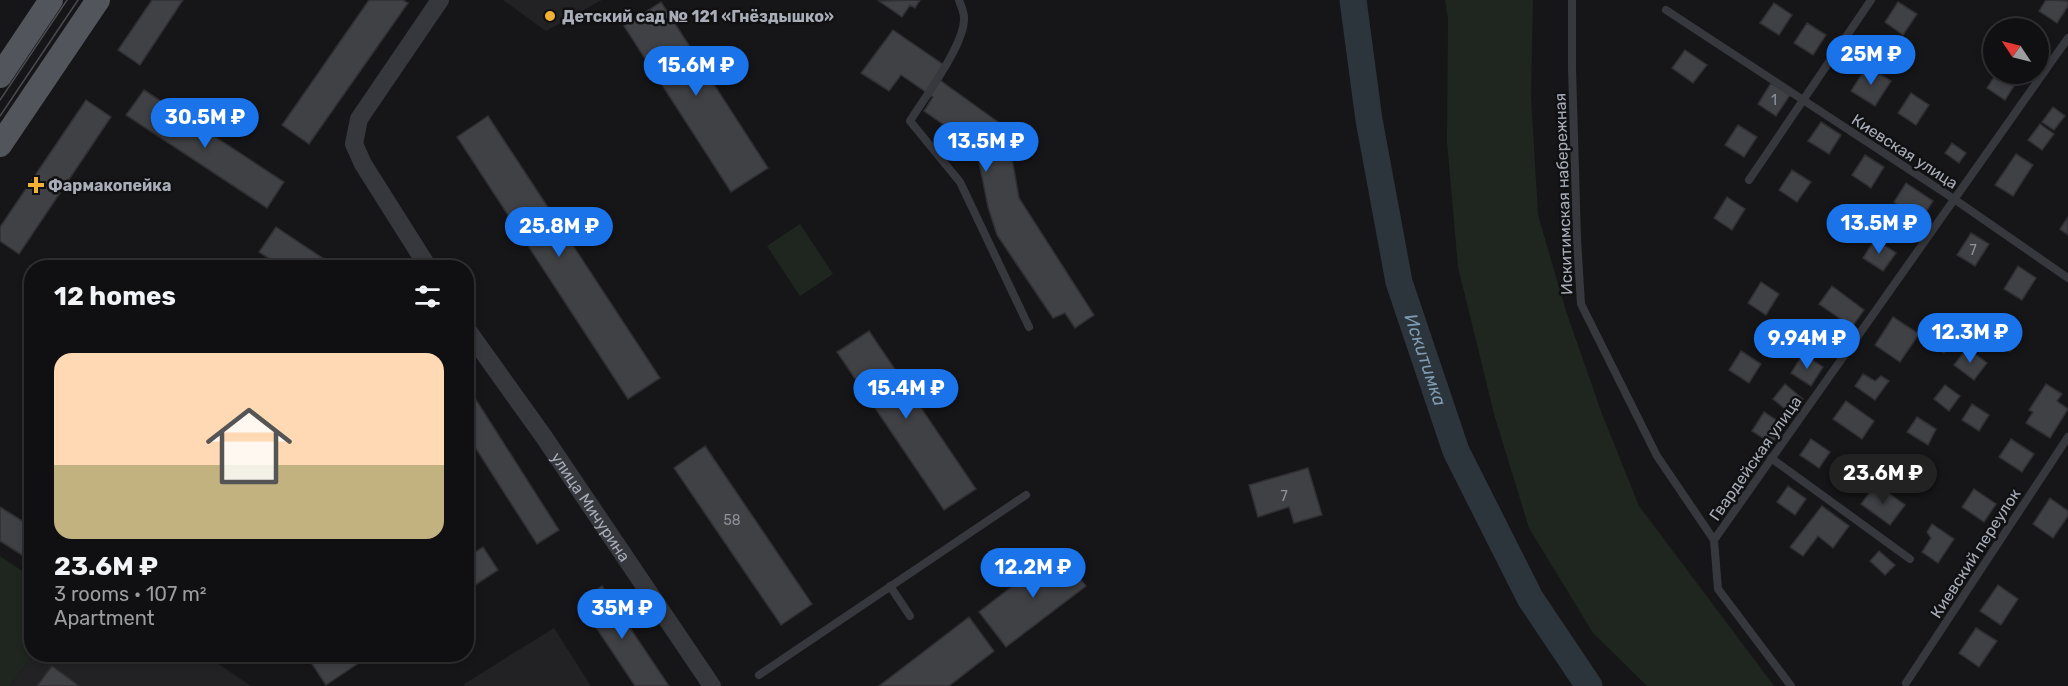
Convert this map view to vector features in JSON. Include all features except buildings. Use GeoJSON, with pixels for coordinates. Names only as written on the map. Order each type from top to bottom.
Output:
{"type":"FeatureCollection","features":[{"type":"Feature","properties":{"kind":"main road"},"geometry":{"type":"LineString","coordinates":[[0,76],[51,0]]}},
{"type":"Feature","properties":{"kind":"main road"},"geometry":{"type":"LineString","coordinates":[[0,145],[98,0]]}},
{"type":"Feature","properties":{"kind":"street"},"geometry":{"type":"LineString","coordinates":[[424,260],[363,164],[354,144],[360,119],[440,0]]}},
{"type":"Feature","properties":{"kind":"street","name":"улица Мичурина"},"geometry":{"type":"LineString","coordinates":[[474,339],[544,437],[712,686]]}},
{"type":"Feature","properties":{"kind":"lane"},"geometry":{"type":"LineString","coordinates":[[959,0],[964,16],[963,30],[952,53],[910,121],[960,182],[1029,327]]}},
{"type":"Feature","properties":{"kind":"lane","name":"Искитимская набережная"},"geometry":{"type":"LineString","coordinates":[[1572,0],[1576,216],[1581,304],[1657,456],[1714,540],[1718,589],[1791,686]]}},
{"type":"Feature","properties":{"kind":"lane"},"geometry":{"type":"LineString","coordinates":[[1749,180],[1871,0]]}},
{"type":"Feature","properties":{"kind":"lane","name":"Киевская улица"},"geometry":{"type":"LineString","coordinates":[[1666,10],[1954,199],[2068,278]]}},
{"type":"Feature","properties":{"kind":"lane","name":"Гвардейская улица"},"geometry":{"type":"LineString","coordinates":[[1714,540],[2068,38]]}},
{"type":"Feature","properties":{"kind":"lane","name":"Киевский переулок"},"geometry":{"type":"LineString","coordinates":[[1906,683],[2068,437]]}},
{"type":"Feature","properties":{"kind":"lane"},"geometry":{"type":"LineString","coordinates":[[1771,458],[1910,559]]}},
{"type":"Feature","properties":{"kind":"lane"},"geometry":{"type":"LineString","coordinates":[[759,675],[1026,495]]}},
{"type":"Feature","properties":{"kind":"lane"},"geometry":{"type":"LineString","coordinates":[[890,586],[910,616]]}},
{"type":"Feature","properties":{"kind":"shaded area","name":"Детский сад № 121 «Гнёздышко»"},"geometry":{"type":"Polygon","coordinates":[[[503,0],[602,0],[546,31],[503,0]]]}},
{"type":"Feature","properties":{"kind":"shaded area"},"geometry":{"type":"Polygon","coordinates":[[[1445,0],[1533,0],[1531,97],[1538,215],[1566,311],[1602,414],[1639,506],[1774,686],[1647,686],[1593,633],[1529,528],[1494,414],[1458,267],[1447,142],[1448,18],[1445,0]]]}},
{"type":"Feature","properties":{"kind":"shaded area"},"geometry":{"type":"Polygon","coordinates":[[[800,224],[833,274],[800,296],[767,246],[800,224]]]}},
{"type":"Feature","properties":{"kind":"shaded area"},"geometry":{"type":"Polygon","coordinates":[[[0,556],[24,572],[24,662],[27,662],[10,686],[0,686],[0,556]]]}},
{"type":"Feature","properties":{"kind":"shaded area"},"geometry":{"type":"Polygon","coordinates":[[[554,628],[591,686],[465,686],[464,684],[554,628]]]}},
{"type":"Feature","properties":{"kind":"shaded area"},"geometry":{"type":"Polygon","coordinates":[[[27,662],[216,662],[251,686],[10,686],[27,662]]]}},
{"type":"Feature","properties":{"kind":"waterway","name":"Искитимка"},"geometry":{"type":"LineString","coordinates":[[1353,0],[1369,120],[1399,282],[1456,451],[1530,598],[1589,686]]}},
{"type":"Feature","properties":{"kind":"tram line"},"geometry":{"type":"LineString","coordinates":[[0,100],[67,0]]}},
{"type":"Feature","properties":{"kind":"tram line"},"geometry":{"type":"LineString","coordinates":[[0,116],[78,0]]}},
{"type":"Feature","properties":{"kind":"place","name":"Детский сад № 121 «Гнёздышко»"},"geometry":{"type":"Point","coordinates":[550,16]}},
{"type":"Feature","properties":{"kind":"place","name":"Фармакопейка"},"geometry":{"type":"Point","coordinates":[36,185]}}]}
